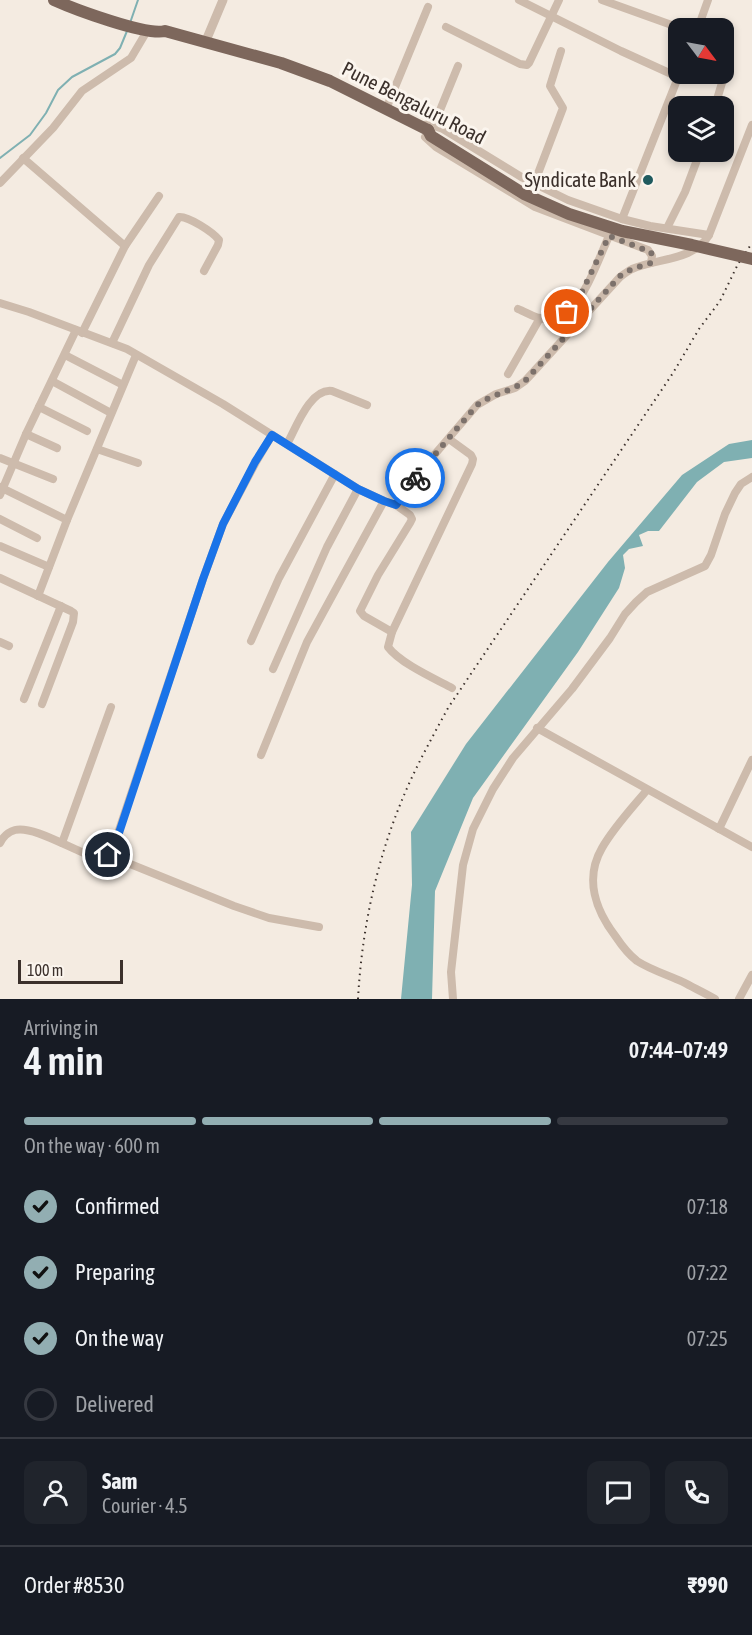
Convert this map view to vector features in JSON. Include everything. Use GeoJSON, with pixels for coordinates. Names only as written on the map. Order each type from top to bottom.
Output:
{"type":"FeatureCollection","features":[{"type":"Feature","properties":{"kind":"main road","name":"Pune Bengaluru Road"},"geometry":{"type":"LineString","coordinates":[[54,0],[87,14],[121,20],[158,33],[165,31],[281,63],[330,81],[435,130],[546,196],[584,213],[752,252]]}},
{"type":"Feature","properties":{"kind":"main road"},"geometry":{"type":"LineString","coordinates":[[68,0],[121,20]]}},
{"type":"Feature","properties":{"kind":"main road"},"geometry":{"type":"LineString","coordinates":[[427,127],[431,136],[524,194],[569,214],[622,231],[752,259]]}},
{"type":"Feature","properties":{"kind":"street"},"geometry":{"type":"LineString","coordinates":[[205,43],[223,0]]}},
{"type":"Feature","properties":{"kind":"street"},"geometry":{"type":"LineString","coordinates":[[519,0],[621,51],[668,70]]}},
{"type":"Feature","properties":{"kind":"street"},"geometry":{"type":"LineString","coordinates":[[446,27],[524,65],[530,63],[559,0]]}},
{"type":"Feature","properties":{"kind":"street"},"geometry":{"type":"LineString","coordinates":[[602,0],[668,24]]}},
{"type":"Feature","properties":{"kind":"street"},"geometry":{"type":"LineString","coordinates":[[701,18],[705,1]]}},
{"type":"Feature","properties":{"kind":"street"},"geometry":{"type":"LineString","coordinates":[[386,109],[428,7]]}},
{"type":"Feature","properties":{"kind":"street"},"geometry":{"type":"LineString","coordinates":[[0,183],[53,128],[82,91],[131,58],[141,26]]}},
{"type":"Feature","properties":{"kind":"street"},"geometry":{"type":"LineString","coordinates":[[534,184],[563,108],[550,86],[561,51]]}},
{"type":"Feature","properties":{"kind":"street"},"geometry":{"type":"LineString","coordinates":[[458,66],[424,135],[436,147],[535,207],[648,250],[652,256],[651,263]]}},
{"type":"Feature","properties":{"kind":"street"},"geometry":{"type":"LineString","coordinates":[[622,219],[675,84]]}},
{"type":"Feature","properties":{"kind":"street"},"geometry":{"type":"LineString","coordinates":[[396,505],[422,469],[477,405],[525,381],[620,276],[632,269],[695,250],[705,244],[752,125]]}},
{"type":"Feature","properties":{"kind":"street"},"geometry":{"type":"LineString","coordinates":[[427,127],[443,129],[534,184],[568,200],[622,219],[710,236]]}},
{"type":"Feature","properties":{"kind":"street"},"geometry":{"type":"LineString","coordinates":[[23,158],[125,246]]}},
{"type":"Feature","properties":{"kind":"street"},"geometry":{"type":"LineString","coordinates":[[667,228],[696,162]]}},
{"type":"Feature","properties":{"kind":"street"},"geometry":{"type":"LineString","coordinates":[[67,520],[1,490],[65,355],[125,246],[159,196]]}},
{"type":"Feature","properties":{"kind":"street"},"geometry":{"type":"LineString","coordinates":[[112,343],[149,265],[179,217],[184,217],[219,240],[204,271]]}},
{"type":"Feature","properties":{"kind":"street"},"geometry":{"type":"LineString","coordinates":[[518,309],[540,318],[553,318],[567,312],[589,280],[609,236]]}},
{"type":"Feature","properties":{"kind":"street"},"geometry":{"type":"LineString","coordinates":[[0,303],[112,343],[136,355],[223,404],[358,489],[396,505],[410,515],[412,519],[378,575],[360,611],[364,616],[392,632]]}},
{"type":"Feature","properties":{"kind":"street"},"geometry":{"type":"LineString","coordinates":[[508,374],[540,318]]}},
{"type":"Feature","properties":{"kind":"street"},"geometry":{"type":"LineString","coordinates":[[65,355],[123,385]]}},
{"type":"Feature","properties":{"kind":"street"},"geometry":{"type":"LineString","coordinates":[[38,596],[136,355]]}},
{"type":"Feature","properties":{"kind":"street"},"geometry":{"type":"LineString","coordinates":[[52,381],[111,412]]}},
{"type":"Feature","properties":{"kind":"street"},"geometry":{"type":"LineString","coordinates":[[287,444],[314,397],[327,390],[367,405]]}},
{"type":"Feature","properties":{"kind":"street"},"geometry":{"type":"LineString","coordinates":[[39,407],[87,432]]}},
{"type":"Feature","properties":{"kind":"street"},"geometry":{"type":"LineString","coordinates":[[26,434],[57,448]]}},
{"type":"Feature","properties":{"kind":"street"},"geometry":{"type":"LineString","coordinates":[[0,843],[8,833],[21,830],[41,835],[98,858],[108,855],[115,845],[223,524],[255,462],[272,435]]}},
{"type":"Feature","properties":{"kind":"street"},"geometry":{"type":"LineString","coordinates":[[448,439],[471,455],[472,464],[388,644],[389,649],[415,668],[452,688]]}},
{"type":"Feature","properties":{"kind":"street"},"geometry":{"type":"LineString","coordinates":[[97,448],[138,463]]}},
{"type":"Feature","properties":{"kind":"street"},"geometry":{"type":"LineString","coordinates":[[0,458],[52,479]]}},
{"type":"Feature","properties":{"kind":"street"},"geometry":{"type":"LineString","coordinates":[[251,641],[279,578],[335,474]]}},
{"type":"Feature","properties":{"kind":"street"},"geometry":{"type":"LineString","coordinates":[[453,999],[451,972],[463,865],[473,829],[493,789],[513,758],[572,688],[636,602],[647,592],[705,566],[735,493],[741,484],[752,477]]}},
{"type":"Feature","properties":{"kind":"street"},"geometry":{"type":"LineString","coordinates":[[273,669],[327,547],[358,489]]}},
{"type":"Feature","properties":{"kind":"street"},"geometry":{"type":"LineString","coordinates":[[261,754],[308,642],[384,501]]}},
{"type":"Feature","properties":{"kind":"street"},"geometry":{"type":"LineString","coordinates":[[0,519],[37,538]]}},
{"type":"Feature","properties":{"kind":"street"},"geometry":{"type":"LineString","coordinates":[[0,546],[49,567]]}},
{"type":"Feature","properties":{"kind":"street"},"geometry":{"type":"LineString","coordinates":[[0,578],[71,611],[75,618],[42,704]]}},
{"type":"Feature","properties":{"kind":"street"},"geometry":{"type":"LineString","coordinates":[[24,699],[61,606]]}},
{"type":"Feature","properties":{"kind":"street"},"geometry":{"type":"LineString","coordinates":[[0,642],[9,646]]}},
{"type":"Feature","properties":{"kind":"street"},"geometry":{"type":"LineString","coordinates":[[62,843],[111,707]]}},
{"type":"Feature","properties":{"kind":"street"},"geometry":{"type":"LineString","coordinates":[[537,728],[752,847]]}},
{"type":"Feature","properties":{"kind":"street"},"geometry":{"type":"LineString","coordinates":[[719,829],[752,760]]}},
{"type":"Feature","properties":{"kind":"street"},"geometry":{"type":"LineString","coordinates":[[647,790],[602,848],[593,873],[593,889],[597,904],[607,925],[628,953],[648,967],[715,999]]}},
{"type":"Feature","properties":{"kind":"street"},"geometry":{"type":"LineString","coordinates":[[108,855],[269,918],[319,927]]}},
{"type":"Feature","properties":{"kind":"street"},"geometry":{"type":"LineString","coordinates":[[739,999],[752,975]]}},
{"type":"Feature","properties":{"kind":"water"},"geometry":{"type":"Polygon","coordinates":[[[752,440],[752,458],[724,462],[697,482],[659,531],[648,531],[639,535],[643,546],[629,549],[623,555],[625,568],[619,588],[578,652],[473,798],[435,891],[432,999],[401,999],[412,885],[411,832],[466,744],[608,562],[682,475],[729,444],[752,440]]]}},
{"type":"Feature","properties":{"kind":"waterway"},"geometry":{"type":"LineString","coordinates":[[130,23],[138,0]]}},
{"type":"Feature","properties":{"kind":"waterway"},"geometry":{"type":"LineString","coordinates":[[0,158],[30,135],[46,113],[58,90],[72,77],[115,54],[127,31]]}},
{"type":"Feature","properties":{"kind":"railway"},"geometry":{"type":"LineString","coordinates":[[358,999],[363,944],[380,864],[397,811],[427,747],[448,708],[673,373],[699,329],[720,301],[738,264],[752,243]]}},
{"type":"Feature","properties":{"kind":"way so far"},"geometry":{"type":"LineString","coordinates":[[415,478],[477,405],[525,381],[620,276],[632,269],[651,263],[651,252],[609,236],[589,280],[579,298],[567,312]]}},
{"type":"Feature","properties":{"kind":"place","name":"Syndicate Bank"},"geometry":{"type":"Point","coordinates":[648,180]}},
{"type":"Feature","properties":{"kind":"route"},"geometry":{"type":"LineString","coordinates":[[108,855],[115,845],[223,524],[255,462],[272,435],[358,489],[396,505],[415,478]]}}]}
